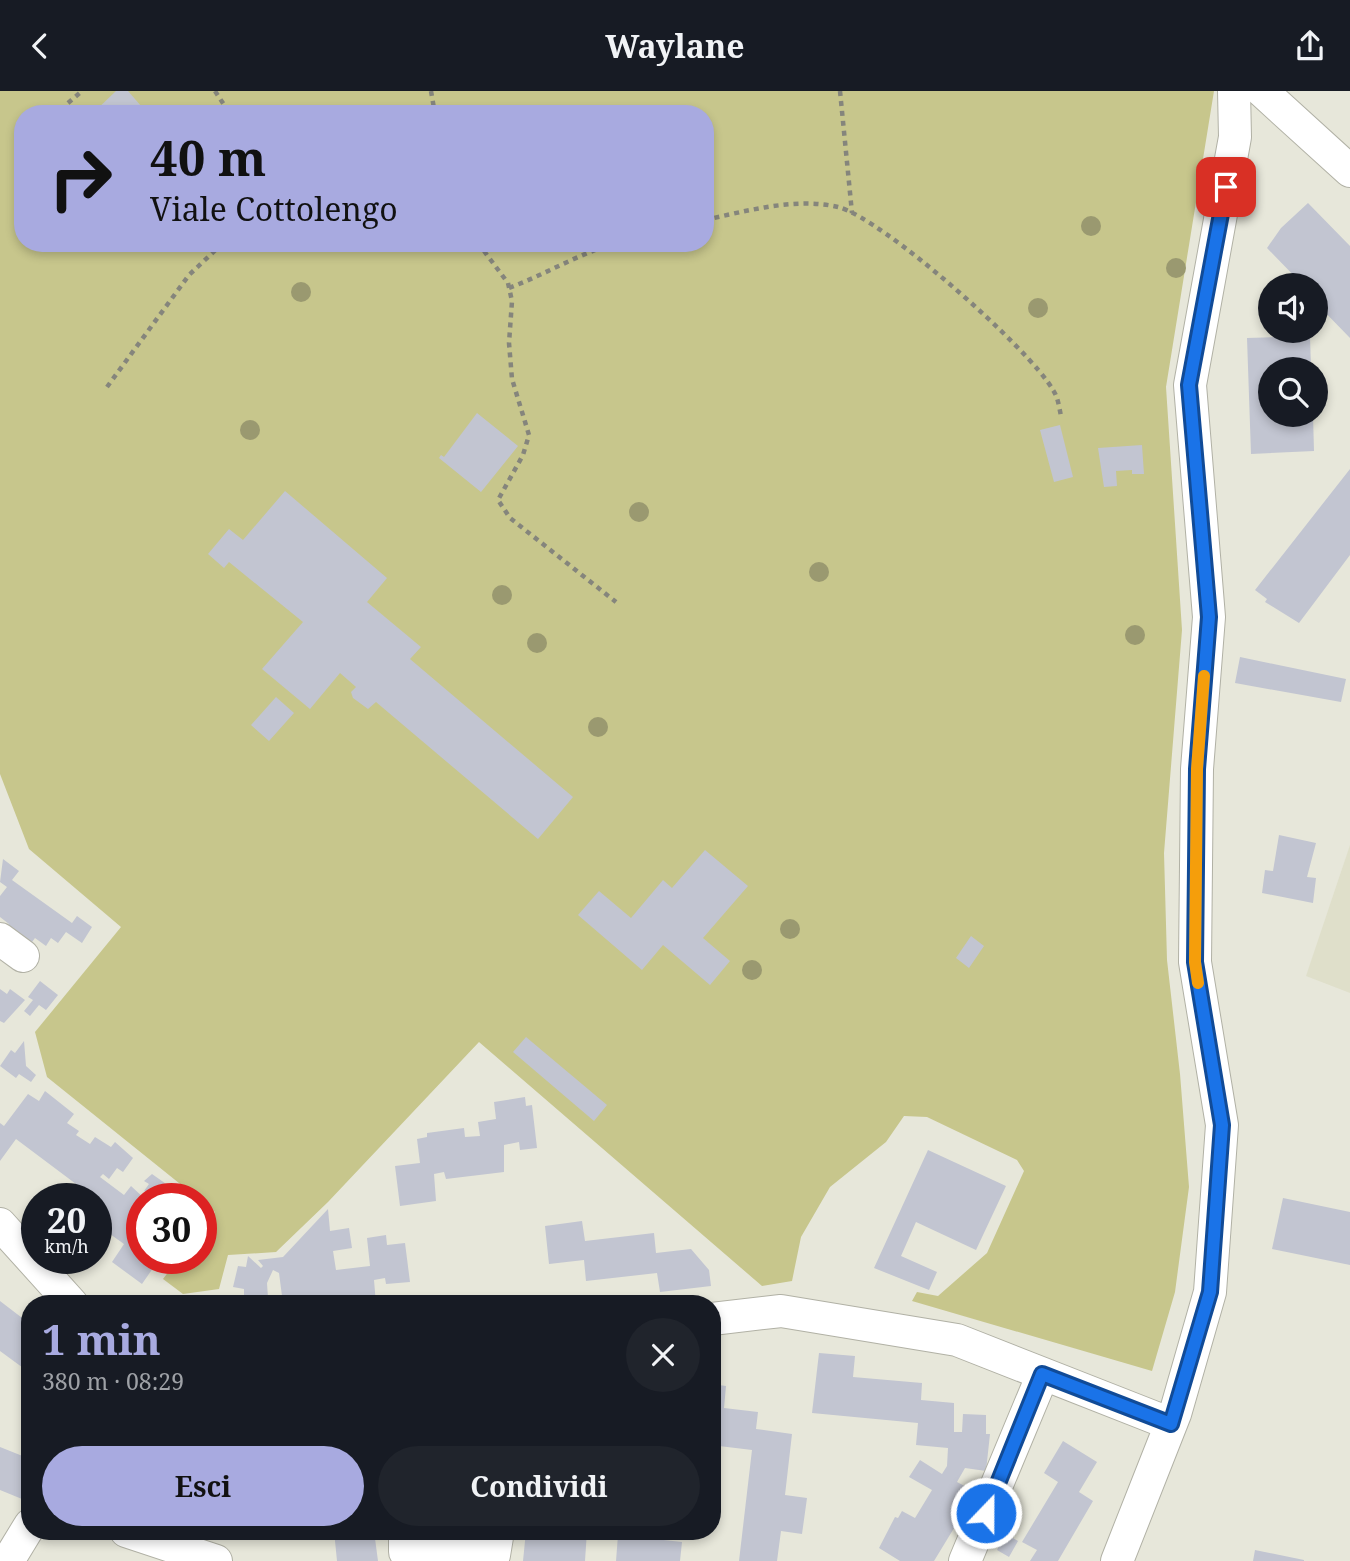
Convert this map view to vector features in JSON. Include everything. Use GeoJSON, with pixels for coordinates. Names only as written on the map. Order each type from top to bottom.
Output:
{"type":"FeatureCollection","features":[{"type":"Feature","properties":{"kind":"street"},"geometry":{"type":"LineString","coordinates":[[1117,1561],[1173,1419],[1210,1292],[1222,1125],[1195,962],[1197,769],[1209,617],[1189,385],[1235,137],[1234,91]]}},
{"type":"Feature","properties":{"kind":"street"},"geometry":{"type":"LineString","coordinates":[[1262,91],[1350,171]]}},
{"type":"Feature","properties":{"kind":"street"},"geometry":{"type":"LineString","coordinates":[[0,1224],[64,1295]]}},
{"type":"Feature","properties":{"kind":"street"},"geometry":{"type":"LineString","coordinates":[[721,1318],[781,1311],[957,1340],[1042,1374],[1173,1419]]}},
{"type":"Feature","properties":{"kind":"street"},"geometry":{"type":"LineString","coordinates":[[965,1561],[1042,1374]]}},
{"type":"Feature","properties":{"kind":"street"},"geometry":{"type":"LineString","coordinates":[[8,1561],[21,1540]]}},
{"type":"Feature","properties":{"kind":"street"},"geometry":{"type":"LineString","coordinates":[[153,1540],[216,1561]]}},
{"type":"Feature","properties":{"kind":"street"},"geometry":{"type":"LineString","coordinates":[[405,1540],[405,1552],[494,1555],[496,1540]]}},
{"type":"Feature","properties":{"kind":"path"},"geometry":{"type":"LineString","coordinates":[[68,103],[82,91]]}},
{"type":"Feature","properties":{"kind":"path"},"geometry":{"type":"LineString","coordinates":[[840,91],[852,214]]}},
{"type":"Feature","properties":{"kind":"path"},"geometry":{"type":"LineString","coordinates":[[714,218],[774,207],[814,204],[840,208],[852,214],[910,254],[1005,334],[1036,366],[1055,392],[1061,415]]}},
{"type":"Feature","properties":{"kind":"path"},"geometry":{"type":"LineString","coordinates":[[107,387],[189,275],[213,252]]}},
{"type":"Feature","properties":{"kind":"path"},"geometry":{"type":"LineString","coordinates":[[484,252],[509,288],[512,301],[509,344],[512,379],[528,435],[523,455],[498,500],[510,518],[616,602]]}},
{"type":"Feature","properties":{"kind":"path"},"geometry":{"type":"LineString","coordinates":[[509,288],[539,277],[588,252]]}},
{"type":"Feature","properties":{"kind":"shaded area"},"geometry":{"type":"Polygon","coordinates":[[[0,91],[1214,91],[1166,387],[1182,630],[1164,853],[1167,960],[1189,1187],[1175,1292],[1152,1371],[912,1301],[917,1292],[938,1296],[987,1253],[1024,1171],[1017,1160],[927,1117],[904,1116],[886,1142],[830,1187],[801,1237],[792,1281],[762,1286],[479,1042],[328,1202],[276,1252],[228,1255],[219,1289],[183,1294],[163,1279],[167,1274],[217,1274],[217,1183],[179,1183],[47,1077],[35,1032],[121,927],[29,849],[0,774],[0,91]]]}},
{"type":"Feature","properties":{"kind":"shaded area"},"geometry":{"type":"Polygon","coordinates":[[[1350,845],[1350,993],[1306,976],[1350,845]]]}},
{"type":"Feature","properties":{"kind":"building"},"geometry":{"type":"Polygon","coordinates":[[[116,91],[128,91],[140,105],[101,105],[116,91]]]}},
{"type":"Feature","properties":{"kind":"building"},"geometry":{"type":"Polygon","coordinates":[[[1308,203],[1350,246],[1350,338],[1328,315],[1328,273],[1291,273],[1267,248],[1281,228],[1308,203]]]}},
{"type":"Feature","properties":{"kind":"building"},"geometry":{"type":"Polygon","coordinates":[[[1247,338],[1258,338],[1258,343],[1310,343],[1311,357],[1258,357],[1258,427],[1313,427],[1314,451],[1251,454],[1247,338]]]}},
{"type":"Feature","properties":{"kind":"building"},"geometry":{"type":"Polygon","coordinates":[[[477,413],[518,446],[481,492],[439,458],[441,455],[444,457],[477,413]]]}},
{"type":"Feature","properties":{"kind":"building"},"geometry":{"type":"Polygon","coordinates":[[[1060,425],[1073,477],[1054,482],[1040,430],[1060,425]]]}},
{"type":"Feature","properties":{"kind":"building"},"geometry":{"type":"Polygon","coordinates":[[[1142,445],[1144,474],[1132,474],[1132,470],[1116,471],[1117,486],[1104,487],[1098,448],[1142,445]]]}},
{"type":"Feature","properties":{"kind":"building"},"geometry":{"type":"Polygon","coordinates":[[[1350,469],[1350,555],[1299,623],[1265,602],[1267,599],[1255,590],[1350,469]]]}},
{"type":"Feature","properties":{"kind":"building"},"geometry":{"type":"Polygon","coordinates":[[[285,491],[387,578],[367,602],[421,647],[410,659],[573,797],[538,839],[376,702],[368,709],[353,698],[351,692],[356,687],[340,673],[310,709],[262,669],[303,622],[229,562],[224,568],[208,554],[229,529],[243,540],[285,491]]]}},
{"type":"Feature","properties":{"kind":"building"},"geometry":{"type":"Polygon","coordinates":[[[1240,657],[1346,679],[1341,702],[1235,683],[1240,657]]]}},
{"type":"Feature","properties":{"kind":"building"},"geometry":{"type":"Polygon","coordinates":[[[276,697],[294,713],[269,741],[251,725],[276,697]]]}},
{"type":"Feature","properties":{"kind":"building"},"geometry":{"type":"Polygon","coordinates":[[[1279,835],[1316,843],[1307,877],[1316,878],[1313,903],[1262,893],[1265,870],[1273,871],[1279,835]]]}},
{"type":"Feature","properties":{"kind":"building"},"geometry":{"type":"Polygon","coordinates":[[[705,850],[748,886],[703,938],[730,961],[710,985],[663,945],[642,970],[578,915],[599,891],[631,918],[663,880],[672,888],[705,850]]]}},
{"type":"Feature","properties":{"kind":"building"},"geometry":{"type":"Polygon","coordinates":[[[3,859],[19,871],[12,880],[72,923],[77,916],[92,927],[82,943],[66,932],[58,943],[51,938],[46,946],[35,938],[29,946],[5,929],[9,924],[0,917],[0,896],[7,887],[0,882],[3,859]]]}},
{"type":"Feature","properties":{"kind":"building"},"geometry":{"type":"Polygon","coordinates":[[[971,936],[984,946],[969,968],[956,958],[971,936]]]}},
{"type":"Feature","properties":{"kind":"building"},"geometry":{"type":"Polygon","coordinates":[[[40,981],[58,995],[46,1010],[39,1005],[30,1016],[24,1011],[33,1000],[28,997],[40,981]]]}},
{"type":"Feature","properties":{"kind":"building"},"geometry":{"type":"Polygon","coordinates":[[[0,989],[7,994],[10,989],[25,1000],[4,1023],[0,1021],[0,989]]]}},
{"type":"Feature","properties":{"kind":"building"},"geometry":{"type":"Polygon","coordinates":[[[526,1037],[607,1105],[594,1121],[513,1052],[526,1037]]]}},
{"type":"Feature","properties":{"kind":"building"},"geometry":{"type":"Polygon","coordinates":[[[24,1041],[26,1066],[36,1075],[31,1082],[19,1074],[16,1078],[0,1066],[11,1050],[15,1053],[24,1041]]]}},
{"type":"Feature","properties":{"kind":"building"},"geometry":{"type":"Polygon","coordinates":[[[45,1091],[74,1114],[67,1123],[79,1131],[76,1135],[90,1144],[95,1137],[111,1147],[115,1142],[133,1158],[123,1172],[117,1168],[109,1179],[103,1174],[100,1177],[108,1183],[75,1183],[16,1139],[0,1161],[0,1123],[4,1126],[28,1094],[39,1101],[45,1091]]]}},
{"type":"Feature","properties":{"kind":"building"},"geometry":{"type":"Polygon","coordinates":[[[525,1097],[526,1106],[532,1105],[537,1148],[520,1150],[519,1142],[504,1145],[504,1172],[446,1179],[444,1172],[434,1174],[436,1201],[400,1206],[395,1166],[420,1163],[417,1139],[427,1137],[427,1133],[464,1128],[465,1137],[480,1136],[478,1122],[496,1119],[494,1102],[525,1097]]]}},
{"type":"Feature","properties":{"kind":"building"},"geometry":{"type":"Polygon","coordinates":[[[928,1150],[1006,1186],[976,1250],[916,1222],[901,1256],[937,1272],[929,1290],[874,1268],[928,1150]]]}},
{"type":"Feature","properties":{"kind":"building"},"geometry":{"type":"Polygon","coordinates":[[[152,1174],[165,1183],[147,1183],[144,1181],[152,1174]]]}},
{"type":"Feature","properties":{"kind":"building"},"geometry":{"type":"Polygon","coordinates":[[[112,1186],[124,1195],[126,1192],[126,1272],[112,1262],[124,1244],[112,1235],[112,1186]]]}},
{"type":"Feature","properties":{"kind":"building"},"geometry":{"type":"Polygon","coordinates":[[[1283,1198],[1350,1212],[1350,1265],[1272,1249],[1283,1198]]]}},
{"type":"Feature","properties":{"kind":"building"},"geometry":{"type":"Polygon","coordinates":[[[328,1209],[330,1231],[349,1228],[352,1248],[333,1251],[336,1270],[370,1266],[367,1238],[386,1235],[387,1245],[405,1243],[410,1282],[386,1284],[385,1278],[374,1280],[375,1295],[282,1295],[279,1273],[273,1270],[267,1283],[268,1295],[244,1295],[244,1289],[233,1287],[238,1266],[246,1267],[248,1256],[261,1268],[263,1266],[258,1260],[283,1257],[328,1209]]]}},
{"type":"Feature","properties":{"kind":"building"},"geometry":{"type":"Polygon","coordinates":[[[582,1221],[585,1241],[654,1233],[656,1253],[691,1249],[709,1270],[711,1286],[660,1292],[657,1273],[586,1281],[584,1260],[549,1264],[545,1226],[582,1221]]]}},
{"type":"Feature","properties":{"kind":"building"},"geometry":{"type":"Polygon","coordinates":[[[128,1274],[149,1274],[142,1284],[128,1274]]]}},
{"type":"Feature","properties":{"kind":"building"},"geometry":{"type":"Polygon","coordinates":[[[0,1301],[21,1317],[21,1366],[0,1351],[0,1301]]]}},
{"type":"Feature","properties":{"kind":"building"},"geometry":{"type":"Polygon","coordinates":[[[819,1353],[855,1356],[853,1377],[922,1383],[921,1400],[954,1403],[954,1432],[962,1432],[963,1414],[986,1415],[986,1434],[990,1434],[986,1471],[965,1468],[957,1482],[976,1492],[934,1561],[900,1561],[879,1548],[895,1517],[898,1518],[902,1511],[915,1518],[932,1490],[909,1477],[920,1460],[942,1474],[947,1466],[948,1448],[916,1445],[918,1423],[812,1413],[819,1353]]]}},
{"type":"Feature","properties":{"kind":"building"},"geometry":{"type":"Polygon","coordinates":[[[721,1385],[726,1386],[724,1408],[758,1412],[756,1429],[792,1434],[785,1495],[807,1498],[802,1534],[781,1531],[777,1561],[739,1561],[752,1450],[721,1446],[721,1385]]]}},
{"type":"Feature","properties":{"kind":"building"},"geometry":{"type":"Polygon","coordinates":[[[1063,1441],[1097,1462],[1079,1492],[1093,1501],[1058,1561],[1030,1561],[1037,1550],[1022,1542],[1058,1482],[1044,1473],[1063,1441]]]}},
{"type":"Feature","properties":{"kind":"building"},"geometry":{"type":"Polygon","coordinates":[[[0,1447],[21,1455],[21,1499],[0,1490],[0,1447]]]}},
{"type":"Feature","properties":{"kind":"building"},"geometry":{"type":"Polygon","coordinates":[[[1006,1534],[1018,1541],[1009,1557],[997,1550],[1006,1534]]]}},
{"type":"Feature","properties":{"kind":"building"},"geometry":{"type":"Polygon","coordinates":[[[335,1540],[375,1540],[378,1561],[337,1561],[335,1540]]]}},
{"type":"Feature","properties":{"kind":"building"},"geometry":{"type":"Polygon","coordinates":[[[525,1540],[586,1540],[585,1561],[523,1561],[525,1540]]]}},
{"type":"Feature","properties":{"kind":"building"},"geometry":{"type":"Polygon","coordinates":[[[618,1540],[682,1542],[680,1561],[616,1561],[618,1540]]]}},
{"type":"Feature","properties":{"kind":"building"},"geometry":{"type":"Polygon","coordinates":[[[1255,1550],[1304,1560],[1304,1561],[1253,1561],[1255,1550]]]}},
{"type":"Feature","properties":{"kind":"slow traffic"},"geometry":{"type":"LineString","coordinates":[[1198,983],[1195,962],[1197,769],[1204,676]]}},
{"type":"Feature","properties":{"kind":"route"},"geometry":{"type":"LineString","coordinates":[[986,1513],[1042,1374],[1171,1424],[1210,1292],[1222,1125],[1195,962],[1197,769],[1209,617],[1189,385],[1226,187]]}}]}
